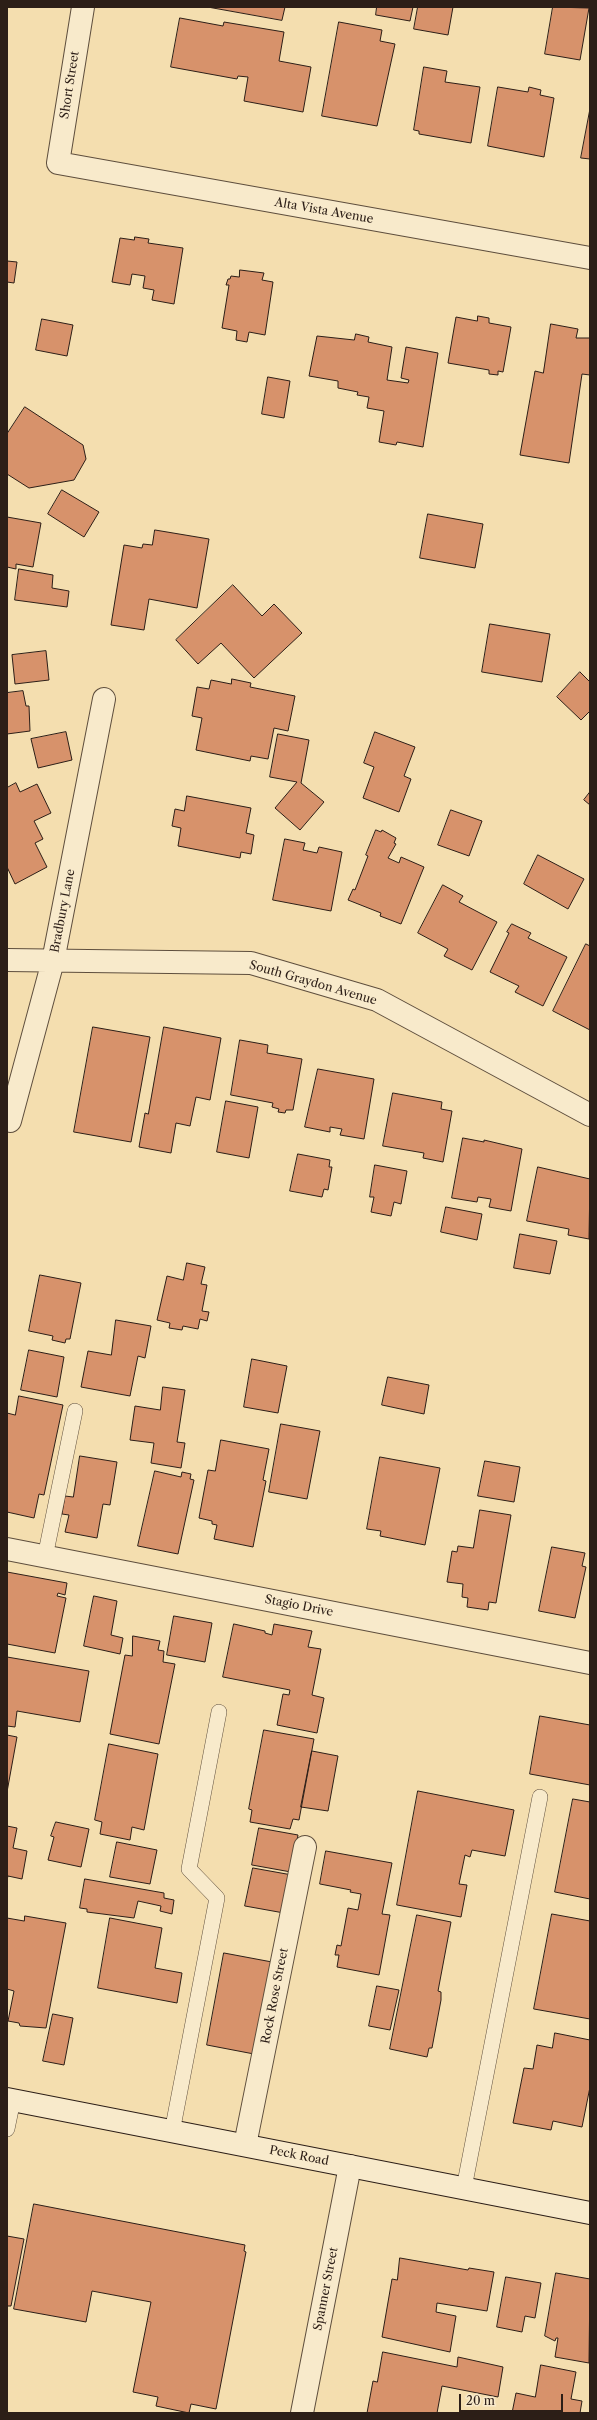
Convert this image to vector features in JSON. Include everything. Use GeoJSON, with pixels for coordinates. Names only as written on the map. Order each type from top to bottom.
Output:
{"type":"FeatureCollection","features":[{"type":"Feature","properties":{"kind":"street","name":"Short Street"},"geometry":{"type":"LineString","coordinates":[[58,163],[83,7]]}},
{"type":"Feature","properties":{"kind":"street","name":"Alta Vista Avenue"},"geometry":{"type":"LineString","coordinates":[[58,163],[590,258]]}},
{"type":"Feature","properties":{"kind":"street","name":"Bradbury Lane"},"geometry":{"type":"LineString","coordinates":[[10,1121],[53,961],[104,699]]}},
{"type":"Feature","properties":{"kind":"street","name":"South Graydon Avenue"},"geometry":{"type":"LineString","coordinates":[[7,960],[251,963],[377,1000],[590,1115]]}},
{"type":"Feature","properties":{"kind":"street","name":"Stagio Drive"},"geometry":{"type":"LineString","coordinates":[[7,1549],[590,1663]]}},
{"type":"Feature","properties":{"kind":"street","name":"Rock Rose Street"},"geometry":{"type":"LineString","coordinates":[[245,2145],[305,1847]]}},
{"type":"Feature","properties":{"kind":"street","name":"Peck Road"},"geometry":{"type":"LineString","coordinates":[[10,2100],[590,2213]]}},
{"type":"Feature","properties":{"kind":"street","name":"Spanner Street"},"geometry":{"type":"LineString","coordinates":[[302,2413],[350,2166]]}},
{"type":"Feature","properties":{"kind":"lane"},"geometry":{"type":"LineString","coordinates":[[45,1557],[75,1411]]}},
{"type":"Feature","properties":{"kind":"lane"},"geometry":{"type":"LineString","coordinates":[[172,2132],[217,1898],[189,1868],[219,1712]]}},
{"type":"Feature","properties":{"kind":"lane"},"geometry":{"type":"LineString","coordinates":[[464,2188],[540,1797]]}},
{"type":"Feature","properties":{"kind":"lane"},"geometry":{"type":"LineString","coordinates":[[7,2129],[10,2100]]}},
{"type":"Feature","properties":{"kind":"building"},"geometry":{"type":"Polygon","coordinates":[[[208,7],[285,7],[282,20],[208,7]]]}},
{"type":"Feature","properties":{"kind":"building"},"geometry":{"type":"Polygon","coordinates":[[[377,7],[413,7],[410,21],[376,15],[377,7]]]}},
{"type":"Feature","properties":{"kind":"building"},"geometry":{"type":"Polygon","coordinates":[[[418,7],[453,7],[448,35],[414,29],[418,7]]]}},
{"type":"Feature","properties":{"kind":"building"},"geometry":{"type":"Polygon","coordinates":[[[553,7],[589,8],[580,60],[545,54],[553,7]]]}},
{"type":"Feature","properties":{"kind":"building"},"geometry":{"type":"Polygon","coordinates":[[[180,18],[223,26],[224,22],[284,32],[279,61],[311,67],[303,112],[244,101],[248,77],[238,76],[237,79],[171,67],[180,18]]]}},
{"type":"Feature","properties":{"kind":"building"},"geometry":{"type":"Polygon","coordinates":[[[339,22],[382,30],[380,41],[395,44],[377,126],[322,116],[339,22]]]}},
{"type":"Feature","properties":{"kind":"building"},"geometry":{"type":"Polygon","coordinates":[[[424,67],[447,71],[445,82],[480,87],[471,143],[419,134],[419,131],[414,130],[424,67]]]}},
{"type":"Feature","properties":{"kind":"building"},"geometry":{"type":"Polygon","coordinates":[[[498,87],[528,92],[529,87],[541,90],[540,95],[554,98],[544,157],[488,146],[498,87]]]}},
{"type":"Feature","properties":{"kind":"building"},"geometry":{"type":"Polygon","coordinates":[[[590,109],[590,159],[581,158],[590,109]]]}},
{"type":"Feature","properties":{"kind":"building"},"geometry":{"type":"Polygon","coordinates":[[[135,237],[149,239],[148,243],[183,248],[174,304],[152,300],[154,290],[143,288],[145,276],[132,274],[130,285],[112,282],[120,238],[134,240],[135,237]]]}},
{"type":"Feature","properties":{"kind":"building"},"geometry":{"type":"Polygon","coordinates":[[[7,261],[17,262],[14,283],[7,282],[7,261]]]}},
{"type":"Feature","properties":{"kind":"building"},"geometry":{"type":"Polygon","coordinates":[[[240,270],[264,273],[262,280],[273,282],[265,335],[249,332],[247,342],[236,340],[237,331],[222,328],[229,285],[226,285],[231,276],[239,277],[240,270]]]}},
{"type":"Feature","properties":{"kind":"building"},"geometry":{"type":"Polygon","coordinates":[[[478,316],[489,318],[489,323],[511,327],[503,372],[498,371],[498,375],[489,374],[489,370],[448,363],[456,317],[477,321],[478,316]]]}},
{"type":"Feature","properties":{"kind":"building"},"geometry":{"type":"Polygon","coordinates":[[[42,319],[73,325],[67,356],[36,350],[42,319]]]}},
{"type":"Feature","properties":{"kind":"building"},"geometry":{"type":"Polygon","coordinates":[[[551,324],[578,329],[576,338],[590,338],[590,375],[582,374],[569,463],[520,455],[535,371],[543,373],[551,324]]]}},
{"type":"Feature","properties":{"kind":"building"},"geometry":{"type":"Polygon","coordinates":[[[356,334],[369,337],[368,342],[392,347],[387,380],[408,383],[409,380],[401,378],[406,347],[438,353],[423,447],[397,442],[396,445],[379,442],[384,411],[367,408],[369,397],[357,395],[358,392],[338,388],[338,381],[309,376],[317,336],[354,340],[356,334]]]}},
{"type":"Feature","properties":{"kind":"building"},"geometry":{"type":"Polygon","coordinates":[[[268,377],[290,381],[284,418],[262,414],[268,377]]]}},
{"type":"Feature","properties":{"kind":"building"},"geometry":{"type":"Polygon","coordinates":[[[25,407],[83,445],[86,459],[74,480],[29,488],[7,474],[7,434],[25,407]]]}},
{"type":"Feature","properties":{"kind":"building"},"geometry":{"type":"Polygon","coordinates":[[[62,490],[99,512],[84,537],[48,514],[62,490]]]}},
{"type":"Feature","properties":{"kind":"building"},"geometry":{"type":"Polygon","coordinates":[[[428,514],[483,524],[475,568],[420,558],[428,514]]]}},
{"type":"Feature","properties":{"kind":"building"},"geometry":{"type":"Polygon","coordinates":[[[7,517],[41,523],[33,567],[16,564],[16,569],[7,567],[7,517]]]}},
{"type":"Feature","properties":{"kind":"building"},"geometry":{"type":"Polygon","coordinates":[[[155,530],[209,539],[197,608],[149,599],[144,630],[111,625],[124,545],[142,548],[143,544],[152,545],[155,530]]]}},
{"type":"Feature","properties":{"kind":"building"},"geometry":{"type":"Polygon","coordinates":[[[19,569],[53,575],[52,588],[69,591],[67,607],[15,600],[19,569]]]}},
{"type":"Feature","properties":{"kind":"building"},"geometry":{"type":"Polygon","coordinates":[[[233,585],[262,616],[274,604],[302,633],[254,678],[221,643],[198,664],[176,640],[233,585]]]}},
{"type":"Feature","properties":{"kind":"building"},"geometry":{"type":"Polygon","coordinates":[[[490,624],[550,634],[542,682],[482,672],[490,624]]]}},
{"type":"Feature","properties":{"kind":"building"},"geometry":{"type":"Polygon","coordinates":[[[46,651],[49,680],[15,684],[12,655],[46,651]]]}},
{"type":"Feature","properties":{"kind":"building"},"geometry":{"type":"Polygon","coordinates":[[[580,672],[590,682],[590,711],[581,720],[557,697],[580,672]]]}},
{"type":"Feature","properties":{"kind":"building"},"geometry":{"type":"Polygon","coordinates":[[[232,679],[251,683],[250,687],[295,696],[288,731],[274,728],[268,759],[251,756],[250,761],[196,750],[202,718],[192,716],[197,687],[209,689],[211,680],[231,684],[232,679]]]}},
{"type":"Feature","properties":{"kind":"building"},"geometry":{"type":"Polygon","coordinates":[[[23,691],[26,706],[29,706],[30,731],[7,734],[7,693],[23,691]]]}},
{"type":"Feature","properties":{"kind":"building"},"geometry":{"type":"Polygon","coordinates":[[[66,732],[72,760],[38,768],[31,739],[66,732]]]}},
{"type":"Feature","properties":{"kind":"building"},"geometry":{"type":"Polygon","coordinates":[[[375,732],[415,747],[404,776],[411,779],[399,812],[363,798],[374,767],[364,763],[375,732]]]}},
{"type":"Feature","properties":{"kind":"building"},"geometry":{"type":"Polygon","coordinates":[[[278,734],[309,740],[301,783],[324,802],[300,830],[275,808],[297,782],[270,777],[278,734]]]}},
{"type":"Feature","properties":{"kind":"building"},"geometry":{"type":"Polygon","coordinates":[[[16,783],[20,792],[37,784],[51,813],[34,821],[43,839],[35,843],[47,867],[15,884],[7,867],[7,788],[16,783]]]}},
{"type":"Feature","properties":{"kind":"building"},"geometry":{"type":"Polygon","coordinates":[[[590,792],[590,805],[584,800],[590,792]]]}},
{"type":"Feature","properties":{"kind":"building"},"geometry":{"type":"Polygon","coordinates":[[[187,796],[251,808],[246,833],[254,835],[251,854],[241,852],[240,858],[178,846],[181,828],[172,826],[175,809],[184,811],[187,796]]]}},
{"type":"Feature","properties":{"kind":"building"},"geometry":{"type":"Polygon","coordinates":[[[451,810],[482,821],[469,856],[438,845],[451,810]]]}},
{"type":"Feature","properties":{"kind":"building"},"geometry":{"type":"Polygon","coordinates":[[[376,830],[381,832],[382,830],[396,838],[394,843],[396,844],[388,858],[399,863],[401,857],[424,867],[401,924],[380,916],[381,913],[348,900],[353,889],[355,890],[376,830]]]}},
{"type":"Feature","properties":{"kind":"building"},"geometry":{"type":"Polygon","coordinates":[[[285,839],[305,843],[303,850],[317,853],[319,847],[342,852],[331,911],[273,900],[285,839]]]}},
{"type":"Feature","properties":{"kind":"building"},"geometry":{"type":"Polygon","coordinates":[[[538,855],[584,879],[568,909],[524,884],[538,855]]]}},
{"type":"Feature","properties":{"kind":"building"},"geometry":{"type":"Polygon","coordinates":[[[443,885],[463,896],[459,902],[497,922],[472,970],[444,956],[448,949],[418,933],[443,885]]]}},
{"type":"Feature","properties":{"kind":"building"},"geometry":{"type":"Polygon","coordinates":[[[512,924],[531,933],[528,938],[567,957],[543,1006],[515,992],[519,986],[490,972],[509,933],[507,932],[512,924]]]}},
{"type":"Feature","properties":{"kind":"building"},"geometry":{"type":"Polygon","coordinates":[[[586,944],[590,946],[590,1030],[553,1011],[586,944]]]}},
{"type":"Feature","properties":{"kind":"building"},"geometry":{"type":"Polygon","coordinates":[[[93,1027],[150,1037],[131,1142],[74,1132],[93,1027]]]}},
{"type":"Feature","properties":{"kind":"building"},"geometry":{"type":"Polygon","coordinates":[[[164,1027],[221,1038],[210,1100],[196,1097],[190,1126],[176,1123],[171,1153],[139,1147],[145,1113],[148,1114],[164,1027]]]}},
{"type":"Feature","properties":{"kind":"building"},"geometry":{"type":"Polygon","coordinates":[[[240,1040],[268,1045],[267,1053],[302,1059],[293,1110],[286,1110],[285,1113],[278,1112],[279,1109],[272,1107],[273,1103],[231,1095],[240,1040]]]}},
{"type":"Feature","properties":{"kind":"building"},"geometry":{"type":"Polygon","coordinates":[[[318,1069],[374,1079],[364,1139],[340,1135],[342,1129],[330,1127],[330,1132],[305,1127],[318,1069]]]}},
{"type":"Feature","properties":{"kind":"building"},"geometry":{"type":"Polygon","coordinates":[[[393,1093],[442,1102],[441,1109],[452,1111],[443,1162],[423,1158],[424,1153],[383,1146],[393,1093]]]}},
{"type":"Feature","properties":{"kind":"building"},"geometry":{"type":"Polygon","coordinates":[[[226,1101],[258,1107],[249,1158],[217,1152],[226,1101]]]}},
{"type":"Feature","properties":{"kind":"building"},"geometry":{"type":"Polygon","coordinates":[[[463,1138],[484,1142],[484,1140],[522,1149],[511,1211],[489,1207],[491,1199],[478,1197],[477,1202],[452,1198],[463,1138]]]}},
{"type":"Feature","properties":{"kind":"building"},"geometry":{"type":"Polygon","coordinates":[[[298,1154],[330,1160],[329,1167],[332,1167],[328,1190],[324,1189],[322,1197],[290,1191],[298,1154]]]}},
{"type":"Feature","properties":{"kind":"building"},"geometry":{"type":"Polygon","coordinates":[[[375,1165],[407,1171],[401,1204],[394,1202],[391,1216],[371,1212],[374,1197],[370,1197],[375,1165]]]}},
{"type":"Feature","properties":{"kind":"building"},"geometry":{"type":"Polygon","coordinates":[[[538,1167],[590,1179],[589,1239],[568,1235],[569,1229],[527,1221],[538,1167]]]}},
{"type":"Feature","properties":{"kind":"building"},"geometry":{"type":"Polygon","coordinates":[[[446,1207],[482,1214],[477,1240],[441,1232],[446,1207]]]}},
{"type":"Feature","properties":{"kind":"building"},"geometry":{"type":"Polygon","coordinates":[[[520,1234],[557,1241],[550,1274],[514,1268],[520,1234]]]}},
{"type":"Feature","properties":{"kind":"building"},"geometry":{"type":"Polygon","coordinates":[[[187,1263],[205,1267],[201,1284],[207,1285],[202,1311],[209,1312],[207,1321],[200,1319],[198,1329],[183,1326],[182,1330],[169,1328],[170,1323],[157,1320],[167,1276],[183,1280],[187,1263]]]}},
{"type":"Feature","properties":{"kind":"building"},"geometry":{"type":"Polygon","coordinates":[[[40,1275],[81,1283],[70,1339],[66,1339],[65,1343],[52,1340],[53,1336],[29,1331],[40,1275]]]}},
{"type":"Feature","properties":{"kind":"building"},"geometry":{"type":"Polygon","coordinates":[[[116,1320],[151,1326],[145,1358],[138,1356],[130,1396],[81,1387],[88,1351],[111,1355],[116,1320]]]}},
{"type":"Feature","properties":{"kind":"building"},"geometry":{"type":"Polygon","coordinates":[[[29,1350],[64,1357],[57,1397],[21,1390],[29,1350]]]}},
{"type":"Feature","properties":{"kind":"building"},"geometry":{"type":"Polygon","coordinates":[[[252,1359],[287,1366],[278,1413],[244,1407],[252,1359]]]}},
{"type":"Feature","properties":{"kind":"building"},"geometry":{"type":"Polygon","coordinates":[[[388,1377],[429,1385],[424,1414],[382,1405],[388,1377]]]}},
{"type":"Feature","properties":{"kind":"building"},"geometry":{"type":"Polygon","coordinates":[[[163,1387],[185,1390],[177,1442],[185,1443],[181,1468],[151,1463],[154,1443],[130,1440],[135,1406],[160,1410],[163,1387]]]}},
{"type":"Feature","properties":{"kind":"building"},"geometry":{"type":"Polygon","coordinates":[[[19,1396],[63,1405],[44,1495],[39,1494],[34,1518],[7,1512],[7,1413],[15,1415],[19,1396]]]}},
{"type":"Feature","properties":{"kind":"building"},"geometry":{"type":"Polygon","coordinates":[[[281,1424],[320,1431],[307,1499],[269,1492],[281,1424]]]}},
{"type":"Feature","properties":{"kind":"building"},"geometry":{"type":"Polygon","coordinates":[[[221,1440],[269,1449],[263,1480],[266,1481],[253,1547],[214,1539],[217,1525],[212,1524],[212,1521],[199,1518],[208,1470],[215,1471],[221,1440]]]}},
{"type":"Feature","properties":{"kind":"building"},"geometry":{"type":"Polygon","coordinates":[[[80,1456],[117,1462],[110,1505],[103,1504],[97,1538],[65,1532],[69,1515],[62,1514],[65,1496],[73,1497],[80,1456]]]}},
{"type":"Feature","properties":{"kind":"building"},"geometry":{"type":"Polygon","coordinates":[[[380,1457],[440,1468],[425,1545],[380,1536],[381,1531],[367,1529],[380,1457]]]}},
{"type":"Feature","properties":{"kind":"building"},"geometry":{"type":"Polygon","coordinates":[[[485,1461],[520,1467],[514,1502],[478,1496],[485,1461]]]}},
{"type":"Feature","properties":{"kind":"building"},"geometry":{"type":"Polygon","coordinates":[[[155,1471],[181,1477],[182,1472],[191,1474],[190,1479],[194,1480],[178,1554],[138,1546],[155,1471]]]}},
{"type":"Feature","properties":{"kind":"building"},"geometry":{"type":"Polygon","coordinates":[[[480,1510],[511,1515],[496,1603],[489,1602],[488,1610],[467,1607],[468,1598],[462,1597],[463,1584],[447,1582],[452,1551],[457,1552],[458,1546],[473,1548],[480,1510]]]}},
{"type":"Feature","properties":{"kind":"building"},"geometry":{"type":"Polygon","coordinates":[[[552,1547],[585,1553],[582,1566],[586,1567],[575,1618],[539,1611],[552,1547]]]}},
{"type":"Feature","properties":{"kind":"building"},"geometry":{"type":"Polygon","coordinates":[[[7,1572],[67,1583],[65,1595],[58,1593],[57,1596],[66,1598],[55,1653],[7,1644],[7,1572]]]}},
{"type":"Feature","properties":{"kind":"building"},"geometry":{"type":"Polygon","coordinates":[[[94,1596],[117,1601],[111,1635],[123,1638],[120,1654],[84,1646],[94,1596]]]}},
{"type":"Feature","properties":{"kind":"building"},"geometry":{"type":"Polygon","coordinates":[[[174,1616],[212,1623],[205,1662],[167,1655],[174,1616]]]}},
{"type":"Feature","properties":{"kind":"building"},"geometry":{"type":"Polygon","coordinates":[[[234,1624],[265,1631],[265,1633],[272,1635],[274,1624],[312,1631],[308,1647],[321,1649],[312,1695],[324,1698],[317,1733],[277,1725],[283,1694],[289,1695],[290,1690],[223,1677],[234,1624]]]}},
{"type":"Feature","properties":{"kind":"building"},"geometry":{"type":"Polygon","coordinates":[[[133,1636],[160,1641],[158,1650],[164,1651],[163,1662],[175,1664],[159,1744],[110,1734],[125,1655],[132,1656],[133,1636]]]}},
{"type":"Feature","properties":{"kind":"building"},"geometry":{"type":"Polygon","coordinates":[[[7,1657],[89,1671],[80,1722],[17,1711],[15,1727],[7,1726],[7,1657]]]}},
{"type":"Feature","properties":{"kind":"building"},"geometry":{"type":"Polygon","coordinates":[[[540,1716],[590,1725],[590,1785],[530,1774],[540,1716]]]}},
{"type":"Feature","properties":{"kind":"building"},"geometry":{"type":"Polygon","coordinates":[[[264,1730],[314,1739],[299,1820],[293,1819],[290,1829],[250,1822],[252,1810],[249,1809],[264,1730]]]}},
{"type":"Feature","properties":{"kind":"building"},"geometry":{"type":"Polygon","coordinates":[[[7,1735],[17,1737],[7,1792],[7,1735]]]}},
{"type":"Feature","properties":{"kind":"building"},"geometry":{"type":"Polygon","coordinates":[[[109,1744],[158,1754],[144,1830],[132,1827],[130,1840],[100,1834],[102,1822],[95,1820],[109,1744]]]}},
{"type":"Feature","properties":{"kind":"building"},"geometry":{"type":"Polygon","coordinates":[[[312,1751],[338,1756],[328,1811],[301,1807],[312,1751]]]}},
{"type":"Feature","properties":{"kind":"building"},"geometry":{"type":"Polygon","coordinates":[[[418,1791],[514,1810],[505,1856],[472,1850],[470,1857],[465,1855],[459,1884],[467,1885],[461,1917],[397,1905],[418,1791]]]}},
{"type":"Feature","properties":{"kind":"building"},"geometry":{"type":"Polygon","coordinates":[[[573,1799],[590,1802],[590,1899],[555,1892],[573,1799]]]}},
{"type":"Feature","properties":{"kind":"building"},"geometry":{"type":"Polygon","coordinates":[[[56,1822],[89,1829],[81,1867],[48,1860],[54,1837],[51,1836],[56,1822]]]}},
{"type":"Feature","properties":{"kind":"building"},"geometry":{"type":"Polygon","coordinates":[[[7,1826],[17,1828],[13,1848],[27,1851],[22,1879],[8,1876],[7,1880],[7,1826]]]}},
{"type":"Feature","properties":{"kind":"building"},"geometry":{"type":"Polygon","coordinates":[[[259,1828],[298,1835],[291,1872],[252,1865],[259,1828]]]}},
{"type":"Feature","properties":{"kind":"building"},"geometry":{"type":"Polygon","coordinates":[[[117,1842],[157,1850],[150,1884],[110,1877],[117,1842]]]}},
{"type":"Feature","properties":{"kind":"building"},"geometry":{"type":"Polygon","coordinates":[[[326,1851],[392,1863],[382,1914],[390,1915],[379,1975],[337,1967],[339,1955],[335,1955],[337,1945],[341,1946],[348,1908],[358,1910],[361,1894],[350,1892],[351,1890],[320,1884],[326,1851]]]}},
{"type":"Feature","properties":{"kind":"building"},"geometry":{"type":"Polygon","coordinates":[[[253,1868],[292,1875],[284,1913],[245,1906],[253,1868]]]}},
{"type":"Feature","properties":{"kind":"building"},"geometry":{"type":"Polygon","coordinates":[[[85,1879],[164,1893],[164,1898],[174,1900],[172,1914],[160,1911],[161,1906],[138,1901],[134,1918],[87,1912],[87,1909],[80,1908],[85,1879]]]}},
{"type":"Feature","properties":{"kind":"building"},"geometry":{"type":"Polygon","coordinates":[[[552,1914],[590,1921],[590,2019],[534,2009],[552,1914]]]}},
{"type":"Feature","properties":{"kind":"building"},"geometry":{"type":"Polygon","coordinates":[[[417,1915],[451,1922],[438,1991],[441,1992],[441,2000],[432,2048],[429,2048],[427,2057],[390,2049],[417,1915]]]}},
{"type":"Feature","properties":{"kind":"building"},"geometry":{"type":"Polygon","coordinates":[[[25,1916],[66,1923],[46,2028],[20,2026],[19,2023],[8,2021],[14,1991],[7,1989],[7,1918],[24,1921],[25,1916]]]}},
{"type":"Feature","properties":{"kind":"building"},"geometry":{"type":"Polygon","coordinates":[[[110,1918],[162,1928],[155,1968],[182,1973],[177,2003],[98,1988],[110,1918]]]}},
{"type":"Feature","properties":{"kind":"building"},"geometry":{"type":"Polygon","coordinates":[[[224,1953],[272,1962],[254,2054],[207,2045],[224,1953]]]}},
{"type":"Feature","properties":{"kind":"building"},"geometry":{"type":"Polygon","coordinates":[[[377,1986],[399,1990],[390,2030],[369,2026],[377,1986]]]}},
{"type":"Feature","properties":{"kind":"building"},"geometry":{"type":"Polygon","coordinates":[[[53,2014],[73,2018],[64,2065],[43,2061],[53,2014]]]}},
{"type":"Feature","properties":{"kind":"building"},"geometry":{"type":"Polygon","coordinates":[[[555,2033],[590,2040],[590,2087],[582,2127],[553,2121],[551,2130],[513,2123],[524,2068],[533,2069],[537,2045],[552,2048],[555,2033]]]}},
{"type":"Feature","properties":{"kind":"building"},"geometry":{"type":"Polygon","coordinates":[[[34,2204],[245,2245],[244,2251],[246,2252],[216,2409],[191,2404],[189,2413],[156,2406],[158,2397],[133,2392],[151,2302],[92,2291],[86,2322],[14,2309],[34,2204]]]}},
{"type":"Feature","properties":{"kind":"building"},"geometry":{"type":"Polygon","coordinates":[[[7,2236],[24,2239],[11,2306],[7,2306],[7,2236]]]}},
{"type":"Feature","properties":{"kind":"building"},"geometry":{"type":"Polygon","coordinates":[[[400,2258],[468,2270],[469,2268],[494,2272],[487,2311],[437,2303],[436,2312],[456,2316],[450,2352],[382,2337],[392,2279],[397,2280],[400,2258]]]}},
{"type":"Feature","properties":{"kind":"building"},"geometry":{"type":"Polygon","coordinates":[[[556,2273],[590,2279],[589,2363],[555,2357],[558,2338],[556,2338],[555,2341],[545,2336],[556,2273]]]}},
{"type":"Feature","properties":{"kind":"building"},"geometry":{"type":"Polygon","coordinates":[[[506,2277],[541,2283],[535,2318],[525,2316],[522,2332],[497,2327],[506,2277]]]}},
{"type":"Feature","properties":{"kind":"building"},"geometry":{"type":"Polygon","coordinates":[[[383,2352],[457,2367],[458,2357],[503,2367],[498,2397],[442,2386],[437,2413],[367,2413],[373,2381],[377,2382],[383,2352]]]}},
{"type":"Feature","properties":{"kind":"building"},"geometry":{"type":"Polygon","coordinates":[[[541,2365],[576,2372],[571,2399],[582,2401],[580,2413],[512,2413],[516,2393],[535,2397],[541,2365]]]}}]}
